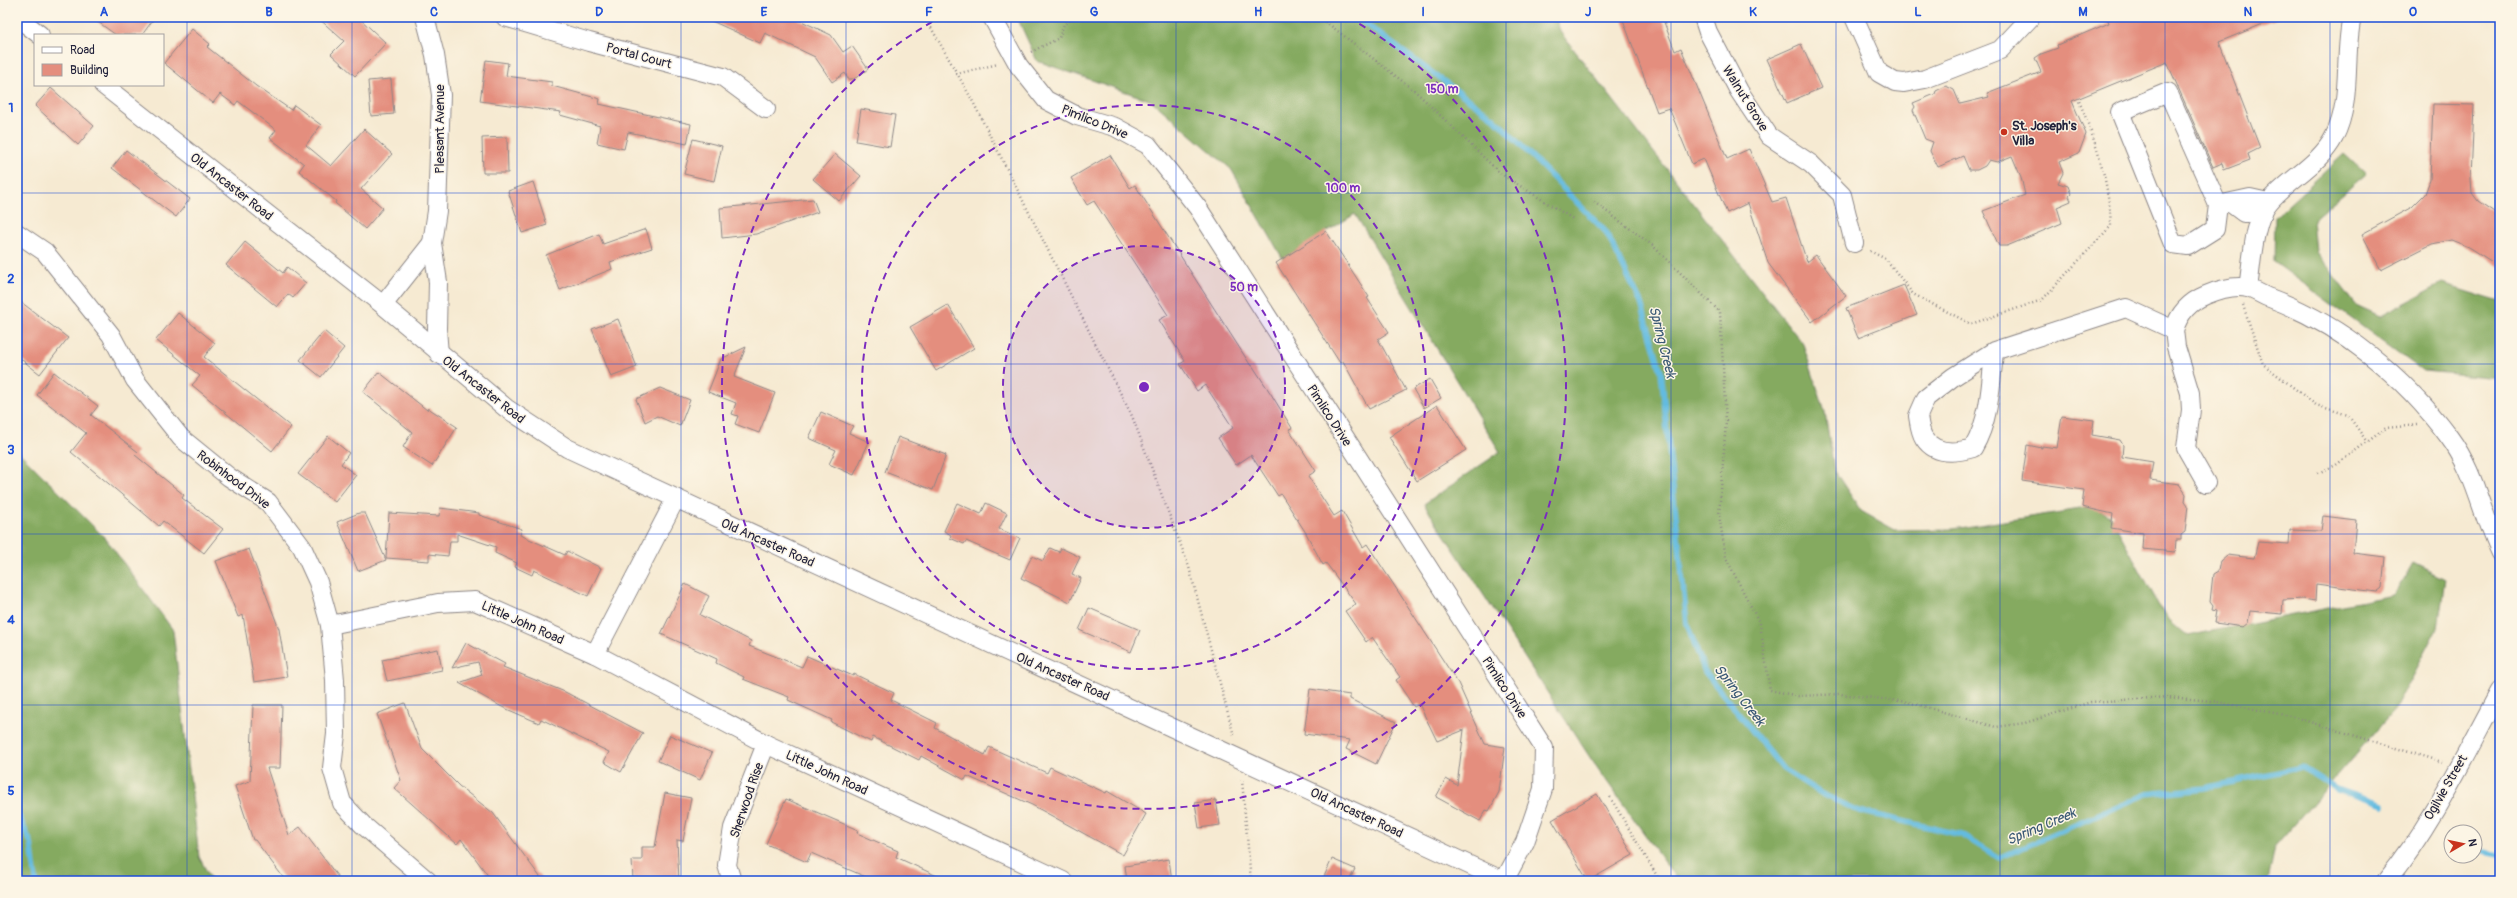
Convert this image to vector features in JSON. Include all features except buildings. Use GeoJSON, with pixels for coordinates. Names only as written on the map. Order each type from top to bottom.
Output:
{"type":"FeatureCollection","features":[{"type":"Feature","properties":{"kind":"street"},"geometry":{"type":"LineString","coordinates":[[17,17],[39,34]]}},
{"type":"Feature","properties":{"kind":"street","name":"Pleasant Avenue"},"geometry":{"type":"LineString","coordinates":[[425,17],[435,55],[441,95],[437,212],[432,243],[438,282],[437,329],[439,354]]}},
{"type":"Feature","properties":{"kind":"street","name":"Portal Court"},"geometry":{"type":"LineString","coordinates":[[505,17],[589,42],[722,77],[766,109]]}},
{"type":"Feature","properties":{"kind":"street","name":"Pimlico Drive"},"geometry":{"type":"LineString","coordinates":[[992,17],[1019,66],[1046,100],[1077,116],[1115,127],[1148,145],[1198,208],[1544,748],[1543,789],[1525,842],[1504,881]]}},
{"type":"Feature","properties":{"kind":"street","name":"Walnut Grove"},"geometry":{"type":"LineString","coordinates":[[1703,17],[1708,32],[1739,92],[1769,136],[1811,164],[1842,194],[1854,243]]}},
{"type":"Feature","properties":{"kind":"street"},"geometry":{"type":"LineString","coordinates":[[1854,17],[1878,73],[1894,82],[1904,83],[1925,79],[1991,55],[2012,41],[2031,17]]}},
{"type":"Feature","properties":{"kind":"street"},"geometry":{"type":"LineString","coordinates":[[2242,288],[2258,224],[2266,207],[2318,156],[2334,137],[2341,115],[2346,85],[2348,35],[2352,17]]}},
{"type":"Feature","properties":{"kind":"street","name":"Old Ancaster Road"},"geometry":{"type":"LineString","coordinates":[[105,86],[383,305],[439,354],[506,408],[567,448],[675,500],[1239,757],[1504,881]]}},
{"type":"Feature","properties":{"kind":"street"},"geometry":{"type":"LineString","coordinates":[[2168,92],[2225,204],[2215,228],[2188,246],[2173,244],[2120,112],[2168,92]]}},
{"type":"Feature","properties":{"kind":"street"},"geometry":{"type":"LineString","coordinates":[[2225,204],[2250,198],[2266,207]]}},
{"type":"Feature","properties":{"kind":"street","name":"Robinhood Drive"},"geometry":{"type":"LineString","coordinates":[[17,233],[45,252],[111,334],[135,380],[181,438],[229,477],[268,502],[302,547],[318,582],[330,625],[335,680],[336,734],[332,768],[342,803],[363,825],[428,881]]}},
{"type":"Feature","properties":{"kind":"street","name":"Pleasant Avenue"},"geometry":{"type":"LineString","coordinates":[[383,305],[432,243]]}},
{"type":"Feature","properties":{"kind":"street"},"geometry":{"type":"LineString","coordinates":[[2206,483],[2186,448],[2191,410],[2190,393],[2176,348],[2174,330],[2178,315],[2200,297],[2215,291],[2242,288],[2298,309],[2337,331],[2374,358],[2412,392],[2450,438],[2474,479],[2490,531],[2500,553]]}},
{"type":"Feature","properties":{"kind":"street"},"geometry":{"type":"LineString","coordinates":[[1994,351],[1991,386],[1982,433],[1973,448],[1956,453],[1936,449],[1924,437],[1918,416],[1926,398],[1953,377],[1994,351],[2126,308],[2174,330]]}},
{"type":"Feature","properties":{"kind":"street"},"geometry":{"type":"LineString","coordinates":[[595,654],[675,500]]}},
{"type":"Feature","properties":{"kind":"street","name":"Little John Road"},"geometry":{"type":"LineString","coordinates":[[330,625],[438,603],[474,601],[595,654],[766,744],[1064,881]]}},
{"type":"Feature","properties":{"kind":"street","name":"Ogilvie Street"},"geometry":{"type":"LineString","coordinates":[[2386,881],[2401,863],[2500,691]]}},
{"type":"Feature","properties":{"kind":"street","name":"Sherwood Rise"},"geometry":{"type":"LineString","coordinates":[[732,881],[727,865],[733,828],[766,744]]}},
{"type":"Feature","properties":{"kind":"path"},"geometry":{"type":"LineString","coordinates":[[925,17],[971,98],[1132,416],[1189,567],[1239,757],[1251,881]]}},
{"type":"Feature","properties":{"kind":"path"},"geometry":{"type":"LineString","coordinates":[[1314,17],[1326,22],[1415,91],[1502,174],[1573,219]]}},
{"type":"Feature","properties":{"kind":"path"},"geometry":{"type":"LineString","coordinates":[[1854,243],[1886,259],[1913,294],[1971,324],[2042,300],[2111,226],[2110,197],[2103,167],[2094,136],[2079,101]]}},
{"type":"Feature","properties":{"kind":"path"},"geometry":{"type":"LineString","coordinates":[[1594,202],[1652,245],[1720,312],[1726,422],[1719,515],[1726,558],[1760,624],[1770,690],[1798,696],[1840,694],[1908,702],[1996,727],[2025,723],[2091,702],[2168,697],[2212,701],[2290,716],[2457,767]]}},
{"type":"Feature","properties":{"kind":"path"},"geometry":{"type":"LineString","coordinates":[[2242,288],[2263,364],[2316,405],[2348,415],[2367,442]]}},
{"type":"Feature","properties":{"kind":"path"},"geometry":{"type":"LineString","coordinates":[[2318,473],[2336,465],[2386,428],[2438,423]]}},
{"type":"Feature","properties":{"kind":"path"},"geometry":{"type":"LineString","coordinates":[[1610,797],[1660,881]]}},
{"type":"Feature","properties":{"kind":"green space"},"geometry":{"type":"Polygon","coordinates":[[[1017,17],[1555,17],[1561,33],[1803,344],[1825,412],[1834,470],[1861,511],[1895,530],[1953,529],[2093,507],[2111,517],[2166,618],[2187,636],[2394,595],[2413,563],[2445,579],[2438,628],[2396,708],[2275,847],[2268,881],[1678,881],[1591,759],[1424,504],[1500,452],[1355,214],[1283,259],[1231,169],[1152,101],[1037,61],[1017,17]]]}},
{"type":"Feature","properties":{"kind":"green space"},"geometry":{"type":"Polygon","coordinates":[[[2344,154],[2366,174],[2313,219],[2316,252],[2356,305],[2380,316],[2442,284],[2500,302],[2500,378],[2423,371],[2274,262],[2275,217],[2344,154]]]}},
{"type":"Feature","properties":{"kind":"green space"},"geometry":{"type":"Polygon","coordinates":[[[17,450],[106,539],[173,630],[199,857],[212,881],[17,881],[17,450]]]}},
{"type":"Feature","properties":{"kind":"waterway","name":"Spring Creek"},"geometry":{"type":"LineString","coordinates":[[1356,17],[1494,118],[1606,232],[1641,303],[1661,371],[1687,624],[1705,672],[1783,769],[1822,794],[1859,811],[1962,835],[1999,858],[2146,794],[2205,788],[2302,767],[2337,789],[2383,805]]}},
{"type":"Feature","properties":{"kind":"waterway"},"geometry":{"type":"LineString","coordinates":[[17,812],[31,843],[36,881]]}},
{"type":"Feature","properties":{"kind":"waterway","name":"Spring Creek"},"geometry":{"type":"LineString","coordinates":[[2483,851],[2500,854]]}},
{"type":"Feature","properties":{"kind":"place","name":"St. Joseph's Villa"},"geometry":{"type":"Point","coordinates":[2004,132]}}]}
